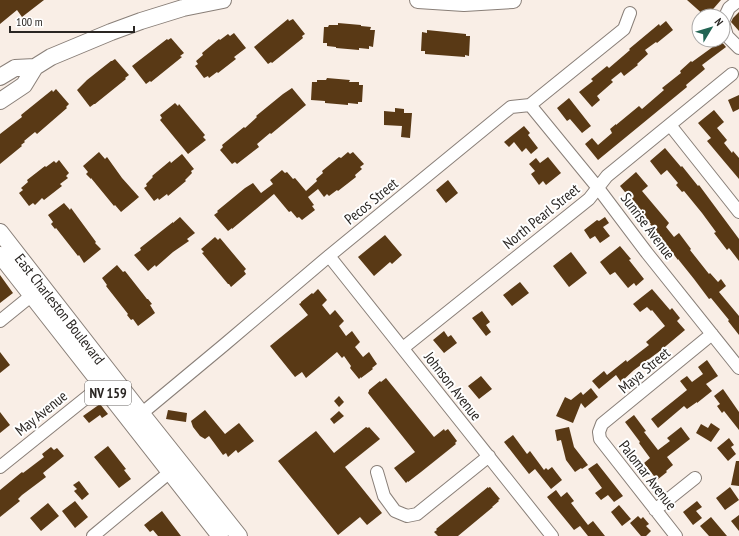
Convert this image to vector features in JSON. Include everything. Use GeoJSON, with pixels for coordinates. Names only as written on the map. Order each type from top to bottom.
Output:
{"type":"FeatureCollection","features":[{"type":"Feature","properties":{"kind":"main road"},"geometry":{"type":"LineString","coordinates":[[0,100],[24,85],[35,67],[51,57],[141,20],[183,8],[222,0]]}},
{"type":"Feature","properties":{"kind":"main road"},"geometry":{"type":"LineString","coordinates":[[418,0],[464,2],[513,0]]}},
{"type":"Feature","properties":{"kind":"main road"},"geometry":{"type":"LineString","coordinates":[[0,77],[15,68],[35,67]]}},
{"type":"Feature","properties":{"kind":"main road","name":"East Charleston Boulevard"},"geometry":{"type":"LineString","coordinates":[[0,232],[37,290],[102,385],[136,418],[170,472],[218,530],[239,536]]}},
{"type":"Feature","properties":{"kind":"main road","name":"East Charleston Boulevard"},"geometry":{"type":"LineString","coordinates":[[0,255],[37,290],[136,418],[218,530]]}},
{"type":"Feature","properties":{"kind":"street"},"geometry":{"type":"LineString","coordinates":[[729,8],[739,0]]}},
{"type":"Feature","properties":{"kind":"street"},"geometry":{"type":"LineString","coordinates":[[530,105],[624,29],[630,13]]}},
{"type":"Feature","properties":{"kind":"street"},"geometry":{"type":"LineString","coordinates":[[731,40],[739,48]]}},
{"type":"Feature","properties":{"kind":"street","name":"North Pearl Street"},"geometry":{"type":"LineString","coordinates":[[403,348],[589,199],[608,176],[732,74]]}},
{"type":"Feature","properties":{"kind":"street","name":"Sunrise Avenue"},"geometry":{"type":"LineString","coordinates":[[530,105],[598,188],[647,253],[739,368]]}},
{"type":"Feature","properties":{"kind":"street","name":"Pecos Street"},"geometry":{"type":"LineString","coordinates":[[136,418],[511,107],[530,105]]}},
{"type":"Feature","properties":{"kind":"street"},"geometry":{"type":"LineString","coordinates":[[670,125],[739,212]]}},
{"type":"Feature","properties":{"kind":"street","name":"Johnson Avenue"},"geometry":{"type":"LineString","coordinates":[[330,256],[552,536]]}},
{"type":"Feature","properties":{"kind":"street"},"geometry":{"type":"LineString","coordinates":[[0,321],[37,290]]}},
{"type":"Feature","properties":{"kind":"street","name":"Maya Street"},"geometry":{"type":"LineString","coordinates":[[599,432],[602,424],[712,334]]}},
{"type":"Feature","properties":{"kind":"street","name":"May Avenue"},"geometry":{"type":"LineString","coordinates":[[0,467],[102,385]]}},
{"type":"Feature","properties":{"kind":"street","name":"Palomar Avenue"},"geometry":{"type":"LineString","coordinates":[[599,432],[600,439],[676,536]]}},
{"type":"Feature","properties":{"kind":"street"},"geometry":{"type":"LineString","coordinates":[[377,472],[384,496],[395,511],[407,516],[417,514],[489,456]]}},
{"type":"Feature","properties":{"kind":"street"},"geometry":{"type":"LineString","coordinates":[[93,536],[170,472]]}},
{"type":"Feature","properties":{"kind":"street"},"geometry":{"type":"LineString","coordinates":[[655,510],[695,478]]}},
{"type":"Feature","properties":{"kind":"building"},"geometry":{"type":"Polygon","coordinates":[[[0,0],[44,0],[22,17],[17,10],[0,24],[0,0]]]}},
{"type":"Feature","properties":{"kind":"building"},"geometry":{"type":"Polygon","coordinates":[[[687,0],[721,0],[714,8],[696,8],[687,0]]]}},
{"type":"Feature","properties":{"kind":"building"},"geometry":{"type":"Polygon","coordinates":[[[739,12],[739,31],[731,22],[739,12]]]}},
{"type":"Feature","properties":{"kind":"building"},"geometry":{"type":"Polygon","coordinates":[[[288,19],[289,21],[293,19],[305,34],[302,36],[303,38],[272,63],[271,62],[268,64],[254,47],[288,19]]]}},
{"type":"Feature","properties":{"kind":"building"},"geometry":{"type":"Polygon","coordinates":[[[666,21],[673,30],[657,43],[656,42],[645,50],[648,54],[637,64],[638,65],[624,76],[621,72],[611,80],[613,82],[597,96],[600,100],[592,107],[579,92],[593,81],[591,79],[607,66],[609,68],[659,24],[660,26],[666,21]]]}},
{"type":"Feature","properties":{"kind":"building"},"geometry":{"type":"Polygon","coordinates":[[[338,23],[371,27],[370,30],[375,30],[373,47],[369,46],[369,49],[359,48],[359,50],[327,46],[327,43],[323,43],[324,27],[328,27],[329,25],[338,25],[338,23]]]}},
{"type":"Feature","properties":{"kind":"building"},"geometry":{"type":"Polygon","coordinates":[[[427,30],[466,34],[466,36],[470,36],[469,56],[425,54],[425,51],[421,51],[422,32],[427,33],[427,30]]]}},
{"type":"Feature","properties":{"kind":"building"},"geometry":{"type":"Polygon","coordinates":[[[234,33],[246,48],[234,57],[236,59],[218,73],[217,72],[209,78],[208,76],[204,78],[195,66],[198,64],[196,61],[203,55],[202,53],[219,39],[220,40],[228,34],[230,36],[234,33]]]}},
{"type":"Feature","properties":{"kind":"building"},"geometry":{"type":"Polygon","coordinates":[[[171,38],[184,53],[180,56],[182,57],[151,82],[150,81],[146,84],[132,66],[167,39],[168,40],[171,38]]]}},
{"type":"Feature","properties":{"kind":"building"},"geometry":{"type":"Polygon","coordinates":[[[711,48],[725,48],[702,65],[705,69],[686,85],[687,87],[598,160],[585,144],[592,138],[598,145],[612,133],[610,129],[639,106],[642,109],[664,90],[662,88],[681,73],[680,71],[691,61],[692,62],[711,48]]]}},
{"type":"Feature","properties":{"kind":"building"},"geometry":{"type":"Polygon","coordinates":[[[115,59],[129,75],[90,107],[77,90],[87,80],[115,59]]]}},
{"type":"Feature","properties":{"kind":"building"},"geometry":{"type":"Polygon","coordinates":[[[327,78],[350,80],[349,82],[359,82],[359,85],[363,85],[362,102],[358,102],[358,104],[348,103],[348,105],[311,100],[312,82],[317,82],[317,80],[326,80],[327,78]]]}},
{"type":"Feature","properties":{"kind":"building"},"geometry":{"type":"Polygon","coordinates":[[[292,88],[306,105],[257,144],[259,147],[237,164],[235,162],[232,164],[220,150],[223,147],[222,145],[244,127],[245,128],[257,117],[256,116],[292,88]]]}},
{"type":"Feature","properties":{"kind":"building"},"geometry":{"type":"Polygon","coordinates":[[[56,89],[69,104],[66,107],[67,108],[37,134],[35,132],[24,141],[25,142],[21,145],[22,146],[0,164],[0,134],[22,117],[21,115],[52,90],[53,92],[56,89]]]}},
{"type":"Feature","properties":{"kind":"building"},"geometry":{"type":"Polygon","coordinates":[[[739,95],[739,109],[733,112],[728,100],[739,95]]]}},
{"type":"Feature","properties":{"kind":"building"},"geometry":{"type":"Polygon","coordinates":[[[569,98],[591,126],[582,133],[570,119],[567,121],[557,108],[569,98]]]}},
{"type":"Feature","properties":{"kind":"building"},"geometry":{"type":"Polygon","coordinates":[[[175,103],[178,106],[179,104],[205,135],[203,137],[206,140],[188,154],[160,120],[162,118],[160,115],[175,103]]]}},
{"type":"Feature","properties":{"kind":"building"},"geometry":{"type":"Polygon","coordinates":[[[395,108],[404,109],[404,113],[412,113],[410,138],[401,137],[402,126],[384,125],[384,111],[395,112],[395,108]]]}},
{"type":"Feature","properties":{"kind":"building"},"geometry":{"type":"Polygon","coordinates":[[[714,110],[724,122],[717,128],[727,140],[724,143],[732,153],[733,151],[739,158],[739,179],[707,141],[711,138],[698,123],[714,110]]]}},
{"type":"Feature","properties":{"kind":"building"},"geometry":{"type":"Polygon","coordinates":[[[524,126],[530,133],[528,135],[538,148],[531,154],[526,148],[522,152],[514,142],[509,147],[504,142],[524,126]]]}},
{"type":"Feature","properties":{"kind":"building"},"geometry":{"type":"Polygon","coordinates":[[[665,148],[698,186],[699,185],[739,239],[739,261],[729,248],[727,250],[714,233],[716,232],[702,213],[684,191],[682,192],[676,185],[678,183],[667,170],[661,175],[650,161],[665,148]]]}},
{"type":"Feature","properties":{"kind":"building"},"geometry":{"type":"Polygon","coordinates":[[[99,152],[105,159],[107,157],[122,178],[139,197],[121,212],[86,174],[88,172],[83,166],[99,152]]]}},
{"type":"Feature","properties":{"kind":"building"},"geometry":{"type":"Polygon","coordinates":[[[348,152],[350,154],[353,152],[364,164],[360,167],[362,169],[355,175],[356,177],[329,196],[327,194],[324,197],[318,189],[308,197],[314,205],[312,206],[315,210],[302,220],[299,217],[297,218],[291,211],[289,212],[274,194],[228,231],[214,215],[245,188],[253,183],[261,193],[273,184],[270,180],[282,170],[285,173],[287,172],[293,179],[295,178],[306,191],[317,181],[316,179],[323,173],[322,171],[339,157],[341,158],[348,152]]]}},
{"type":"Feature","properties":{"kind":"building"},"geometry":{"type":"Polygon","coordinates":[[[182,154],[194,169],[191,171],[192,173],[185,180],[186,181],[168,196],[167,194],[159,200],[158,198],[154,201],[144,188],[147,186],[146,184],[153,177],[152,176],[170,161],[171,163],[182,154]]]}},
{"type":"Feature","properties":{"kind":"building"},"geometry":{"type":"Polygon","coordinates":[[[548,157],[561,173],[546,185],[543,181],[539,185],[531,174],[535,171],[529,164],[536,158],[540,163],[548,157]]]}},
{"type":"Feature","properties":{"kind":"building"},"geometry":{"type":"Polygon","coordinates":[[[59,160],[69,173],[66,176],[68,178],[60,184],[62,186],[44,200],[42,198],[35,205],[33,203],[29,206],[19,193],[23,190],[21,188],[28,182],[27,180],[45,166],[46,167],[54,161],[56,163],[59,160]]]}},
{"type":"Feature","properties":{"kind":"building"},"geometry":{"type":"Polygon","coordinates":[[[636,172],[648,186],[642,191],[669,223],[666,227],[674,237],[679,233],[709,274],[710,273],[718,282],[721,279],[726,286],[719,292],[739,316],[739,335],[728,321],[729,320],[711,298],[709,299],[620,186],[636,172]]]}},
{"type":"Feature","properties":{"kind":"building"},"geometry":{"type":"Polygon","coordinates":[[[448,180],[458,193],[446,203],[436,190],[448,180]]]}},
{"type":"Feature","properties":{"kind":"building"},"geometry":{"type":"Polygon","coordinates":[[[64,203],[70,210],[71,208],[96,242],[95,243],[101,249],[84,263],[79,255],[78,256],[56,228],[55,229],[51,224],[53,222],[48,215],[64,203]]]}},
{"type":"Feature","properties":{"kind":"building"},"geometry":{"type":"Polygon","coordinates":[[[180,217],[195,233],[187,239],[189,241],[173,252],[156,267],[155,265],[148,271],[134,255],[141,250],[140,248],[180,217]]]}},
{"type":"Feature","properties":{"kind":"building"},"geometry":{"type":"Polygon","coordinates":[[[605,217],[609,223],[603,227],[610,236],[600,243],[595,236],[590,239],[584,230],[597,220],[599,221],[605,217]]]}},
{"type":"Feature","properties":{"kind":"building"},"geometry":{"type":"Polygon","coordinates":[[[385,235],[402,255],[392,264],[390,262],[374,276],[358,257],[385,235]]]}},
{"type":"Feature","properties":{"kind":"building"},"geometry":{"type":"Polygon","coordinates":[[[215,237],[218,240],[220,238],[246,269],[244,271],[246,274],[231,287],[202,253],[204,252],[201,249],[215,237]]]}},
{"type":"Feature","properties":{"kind":"building"},"geometry":{"type":"Polygon","coordinates":[[[620,246],[631,259],[629,260],[644,279],[636,286],[634,283],[628,288],[615,272],[610,275],[600,262],[620,246]]]}},
{"type":"Feature","properties":{"kind":"building"},"geometry":{"type":"Polygon","coordinates":[[[571,252],[587,273],[569,287],[553,266],[571,252]]]}},
{"type":"Feature","properties":{"kind":"building"},"geometry":{"type":"Polygon","coordinates":[[[117,265],[123,272],[125,271],[152,304],[150,305],[155,313],[138,326],[133,319],[131,320],[127,315],[128,314],[106,286],[107,285],[102,278],[117,265]]]}},
{"type":"Feature","properties":{"kind":"building"},"geometry":{"type":"Polygon","coordinates":[[[0,275],[13,293],[0,303],[0,275]]]}},
{"type":"Feature","properties":{"kind":"building"},"geometry":{"type":"Polygon","coordinates":[[[520,282],[529,293],[512,306],[503,295],[520,282]]]}},
{"type":"Feature","properties":{"kind":"building"},"geometry":{"type":"Polygon","coordinates":[[[318,289],[327,300],[322,305],[330,315],[335,310],[344,321],[339,326],[346,336],[352,331],[360,342],[355,347],[363,357],[369,352],[377,364],[372,368],[373,369],[359,379],[350,368],[351,366],[344,356],[342,358],[337,352],[306,378],[302,372],[295,377],[270,346],[308,315],[299,304],[318,289]]]}},
{"type":"Feature","properties":{"kind":"building"},"geometry":{"type":"Polygon","coordinates":[[[652,289],[670,310],[672,308],[680,318],[677,321],[685,330],[621,382],[616,375],[599,389],[592,381],[604,371],[607,375],[626,360],[627,362],[649,345],[646,342],[665,326],[652,310],[651,311],[647,307],[640,312],[633,304],[652,289]]]}},
{"type":"Feature","properties":{"kind":"building"},"geometry":{"type":"Polygon","coordinates":[[[482,311],[490,322],[486,325],[491,332],[486,336],[472,318],[482,311]]]}},
{"type":"Feature","properties":{"kind":"building"},"geometry":{"type":"Polygon","coordinates":[[[444,331],[448,337],[451,335],[457,343],[444,353],[433,340],[444,331]]]}},
{"type":"Feature","properties":{"kind":"building"},"geometry":{"type":"Polygon","coordinates":[[[0,352],[10,365],[0,373],[0,352]]]}},
{"type":"Feature","properties":{"kind":"building"},"geometry":{"type":"Polygon","coordinates":[[[707,360],[718,376],[706,384],[712,391],[687,409],[684,406],[658,428],[651,419],[687,390],[680,381],[687,376],[692,382],[703,374],[698,367],[707,360]]]}},
{"type":"Feature","properties":{"kind":"building"},"geometry":{"type":"Polygon","coordinates":[[[481,376],[492,389],[479,399],[468,386],[481,376]]]}},
{"type":"Feature","properties":{"kind":"building"},"geometry":{"type":"Polygon","coordinates":[[[386,378],[434,437],[444,429],[445,431],[448,429],[457,441],[455,443],[456,444],[406,483],[394,468],[415,452],[368,393],[369,390],[386,378]]]}},
{"type":"Feature","properties":{"kind":"building"},"geometry":{"type":"Polygon","coordinates":[[[591,388],[598,397],[585,408],[581,403],[573,423],[556,416],[565,397],[571,400],[581,392],[583,395],[591,388]]]}},
{"type":"Feature","properties":{"kind":"building"},"geometry":{"type":"Polygon","coordinates":[[[723,389],[739,412],[739,430],[724,411],[722,413],[717,406],[720,404],[714,396],[723,389]]]}},
{"type":"Feature","properties":{"kind":"building"},"geometry":{"type":"Polygon","coordinates":[[[339,396],[344,402],[339,407],[334,401],[339,396]]]}},
{"type":"Feature","properties":{"kind":"building"},"geometry":{"type":"Polygon","coordinates":[[[100,404],[108,414],[102,418],[100,415],[89,423],[83,416],[100,404]]]}},
{"type":"Feature","properties":{"kind":"building"},"geometry":{"type":"Polygon","coordinates":[[[168,410],[187,413],[186,422],[166,419],[168,410]]]}},
{"type":"Feature","properties":{"kind":"building"},"geometry":{"type":"Polygon","coordinates":[[[205,410],[225,434],[239,423],[254,441],[238,453],[236,450],[228,457],[226,453],[223,455],[209,436],[205,439],[200,436],[193,427],[191,421],[205,410]]]}},
{"type":"Feature","properties":{"kind":"building"},"geometry":{"type":"Polygon","coordinates":[[[339,411],[344,416],[334,424],[330,419],[339,411]]]}},
{"type":"Feature","properties":{"kind":"building"},"geometry":{"type":"Polygon","coordinates":[[[0,412],[10,425],[0,433],[0,412]]]}},
{"type":"Feature","properties":{"kind":"building"},"geometry":{"type":"Polygon","coordinates":[[[634,415],[646,431],[644,432],[658,450],[670,441],[667,438],[681,427],[690,439],[667,457],[673,465],[657,480],[644,463],[650,458],[625,422],[634,415]]]}},
{"type":"Feature","properties":{"kind":"building"},"geometry":{"type":"Polygon","coordinates":[[[711,423],[720,429],[711,442],[696,433],[701,424],[708,428],[711,423]]]}},
{"type":"Feature","properties":{"kind":"building"},"geometry":{"type":"Polygon","coordinates":[[[366,427],[369,427],[380,439],[345,467],[382,513],[367,525],[360,517],[338,535],[278,461],[316,431],[334,453],[366,427]]]}},
{"type":"Feature","properties":{"kind":"building"},"geometry":{"type":"Polygon","coordinates":[[[569,427],[574,447],[588,465],[575,472],[566,460],[561,440],[557,441],[555,430],[569,427]]]}},
{"type":"Feature","properties":{"kind":"building"},"geometry":{"type":"Polygon","coordinates":[[[513,435],[527,454],[530,451],[544,470],[546,468],[548,470],[552,467],[562,480],[551,489],[535,469],[529,474],[504,442],[513,435]]]}},
{"type":"Feature","properties":{"kind":"building"},"geometry":{"type":"Polygon","coordinates":[[[729,438],[734,445],[731,447],[736,454],[728,461],[717,448],[729,438]]]}},
{"type":"Feature","properties":{"kind":"building"},"geometry":{"type":"Polygon","coordinates":[[[108,446],[126,469],[124,470],[131,479],[119,488],[94,457],[108,446]]]}},
{"type":"Feature","properties":{"kind":"building"},"geometry":{"type":"Polygon","coordinates":[[[51,447],[54,450],[57,448],[64,456],[43,473],[46,477],[22,495],[18,499],[20,501],[0,517],[0,490],[22,472],[23,473],[44,457],[42,454],[51,447]]]}},
{"type":"Feature","properties":{"kind":"building"},"geometry":{"type":"Polygon","coordinates":[[[736,461],[739,461],[739,486],[731,485],[736,461]]]}},
{"type":"Feature","properties":{"kind":"building"},"geometry":{"type":"Polygon","coordinates":[[[597,463],[623,496],[614,502],[608,495],[601,500],[595,493],[602,488],[588,469],[597,463]]]}},
{"type":"Feature","properties":{"kind":"building"},"geometry":{"type":"Polygon","coordinates":[[[79,481],[89,494],[82,500],[74,491],[77,489],[73,485],[79,481]]]}},
{"type":"Feature","properties":{"kind":"building"},"geometry":{"type":"Polygon","coordinates":[[[488,487],[490,487],[500,499],[493,507],[458,536],[438,536],[434,532],[437,530],[436,529],[488,487]]]}},
{"type":"Feature","properties":{"kind":"building"},"geometry":{"type":"Polygon","coordinates":[[[730,487],[739,500],[725,510],[716,498],[730,487]]]}},
{"type":"Feature","properties":{"kind":"building"},"geometry":{"type":"Polygon","coordinates":[[[556,490],[561,497],[567,492],[574,501],[571,503],[588,525],[593,521],[605,536],[588,536],[580,526],[574,530],[547,497],[556,490]]]}},
{"type":"Feature","properties":{"kind":"building"},"geometry":{"type":"Polygon","coordinates":[[[75,501],[88,517],[75,528],[62,511],[75,501]]]}},
{"type":"Feature","properties":{"kind":"building"},"geometry":{"type":"Polygon","coordinates":[[[697,501],[702,507],[696,511],[702,518],[693,525],[683,512],[697,501]]]}},
{"type":"Feature","properties":{"kind":"building"},"geometry":{"type":"Polygon","coordinates":[[[48,503],[59,516],[41,531],[30,518],[48,503]]]}},
{"type":"Feature","properties":{"kind":"building"},"geometry":{"type":"Polygon","coordinates":[[[619,505],[631,519],[622,526],[611,512],[619,505]]]}},
{"type":"Feature","properties":{"kind":"building"},"geometry":{"type":"Polygon","coordinates":[[[162,511],[181,536],[158,536],[153,530],[150,532],[144,525],[162,511]]]}},
{"type":"Feature","properties":{"kind":"building"},"geometry":{"type":"Polygon","coordinates":[[[739,515],[739,531],[731,521],[739,515]]]}},
{"type":"Feature","properties":{"kind":"building"},"geometry":{"type":"Polygon","coordinates":[[[638,516],[641,519],[643,517],[649,524],[646,526],[651,531],[646,536],[641,536],[630,523],[638,516]]]}},
{"type":"Feature","properties":{"kind":"building"},"geometry":{"type":"Polygon","coordinates":[[[711,517],[727,536],[709,536],[700,526],[711,517]]]}}]}
